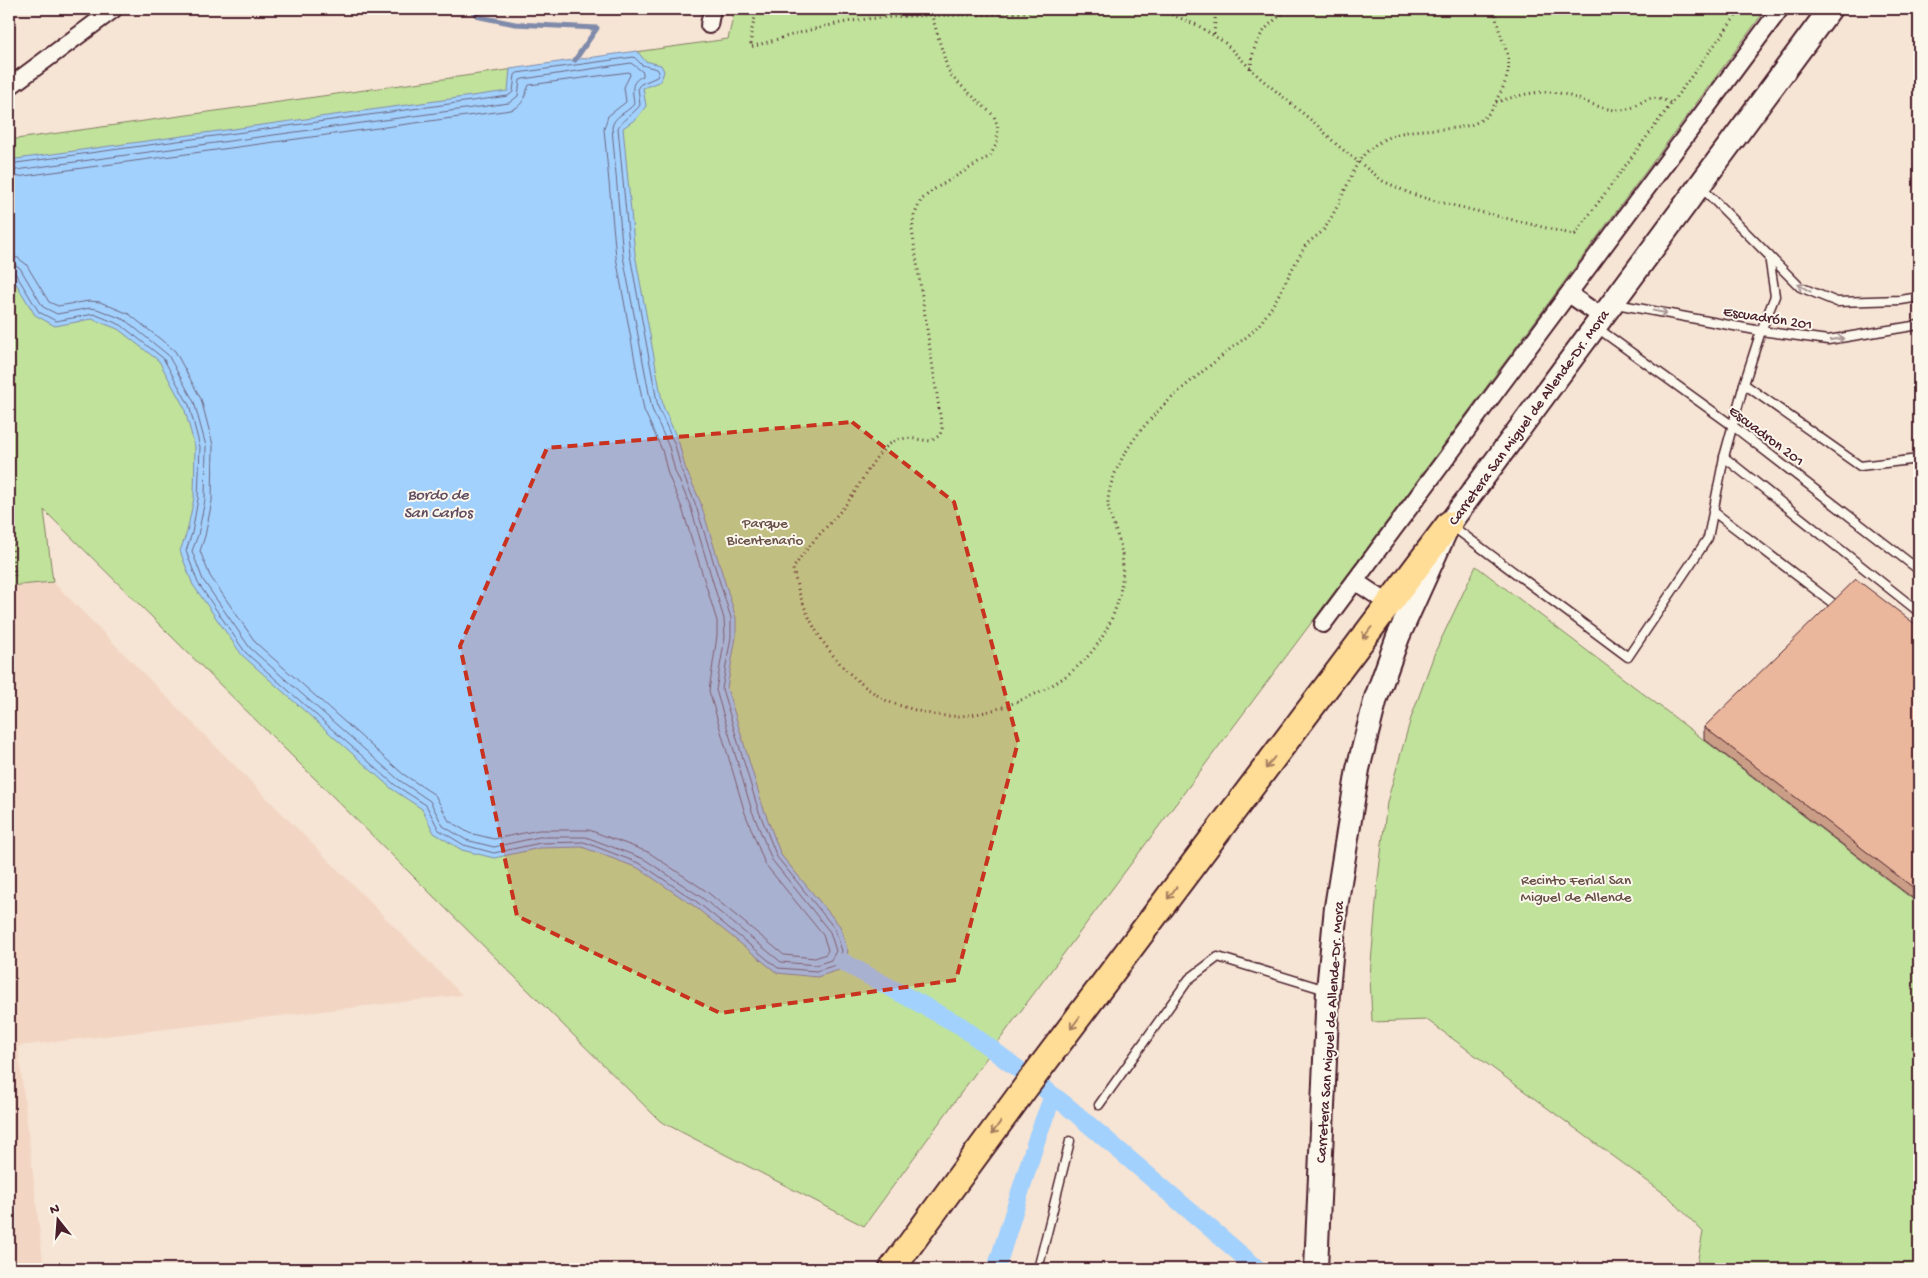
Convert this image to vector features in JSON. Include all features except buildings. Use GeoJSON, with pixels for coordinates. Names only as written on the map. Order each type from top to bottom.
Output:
{"type":"FeatureCollection","features":[{"type":"Feature","properties":{"kind":"main road","name":"Carretera San Miguel de Allende-Dr. Mora"},"geometry":{"type":"LineString","coordinates":[[1316,1269],[1328,990],[1336,907],[1358,769],[1376,698],[1398,637],[1449,524],[1830,9]]}},
{"type":"Feature","properties":{"kind":"main road"},"geometry":{"type":"LineString","coordinates":[[892,1269],[1031,1080],[1449,524]]}},
{"type":"Feature","properties":{"kind":"street"},"geometry":{"type":"LineString","coordinates":[[9,88],[114,9]]}},
{"type":"Feature","properties":{"kind":"street"},"geometry":{"type":"LineString","coordinates":[[709,25],[712,9]]}},
{"type":"Feature","properties":{"kind":"street"},"geometry":{"type":"LineString","coordinates":[[1323,624],[1780,9]]}},
{"type":"Feature","properties":{"kind":"street"},"geometry":{"type":"LineString","coordinates":[[1569,294],[1603,315]]}},
{"type":"Feature","properties":{"kind":"street"},"geometry":{"type":"LineString","coordinates":[[1356,581],[1389,604]]}},
{"type":"Feature","properties":{"kind":"lane","name":"Escuadrón 201"},"geometry":{"type":"LineString","coordinates":[[1700,186],[1800,287],[1837,302],[1901,300],[1919,297]]}},
{"type":"Feature","properties":{"kind":"lane"},"geometry":{"type":"LineString","coordinates":[[1449,524],[1628,658],[1708,538],[1724,457],[1744,384],[1775,296],[1769,256]]}},
{"type":"Feature","properties":{"kind":"lane","name":"Escuadrón 201"},"geometry":{"type":"LineString","coordinates":[[1603,315],[1828,340],[1919,325]]}},
{"type":"Feature","properties":{"kind":"lane","name":"Escuadron 201"},"geometry":{"type":"LineString","coordinates":[[1603,315],[1733,426],[1919,570]]}},
{"type":"Feature","properties":{"kind":"lane"},"geometry":{"type":"LineString","coordinates":[[1744,384],[1860,466],[1919,459]]}},
{"type":"Feature","properties":{"kind":"lane"},"geometry":{"type":"LineString","coordinates":[[1724,457],[1919,612]]}},
{"type":"Feature","properties":{"kind":"lane"},"geometry":{"type":"LineString","coordinates":[[1714,512],[1839,608]]}},
{"type":"Feature","properties":{"kind":"lane"},"geometry":{"type":"LineString","coordinates":[[1099,1105],[1190,979],[1218,957],[1328,990]]}},
{"type":"Feature","properties":{"kind":"lane"},"geometry":{"type":"LineString","coordinates":[[1038,1269],[1070,1141]]}},
{"type":"Feature","properties":{"kind":"path"},"geometry":{"type":"LineString","coordinates":[[757,9],[751,33],[751,47],[818,28],[875,18],[931,14],[1014,14],[1050,9]]}},
{"type":"Feature","properties":{"kind":"path"},"geometry":{"type":"LineString","coordinates":[[930,9],[952,77],[994,116],[998,128],[997,143],[990,156],[933,190],[921,200],[914,216],[912,230],[942,428],[940,435],[931,441],[906,437],[895,441],[883,450],[847,503],[801,555],[793,569],[797,588],[807,614],[828,649],[845,670],[889,702],[922,712],[958,716],[998,708],[1033,695],[1063,679],[1088,656],[1107,627],[1121,590],[1123,571],[1121,550],[1108,505],[1113,481],[1126,451],[1144,426],[1180,389],[1255,329],[1265,316],[1306,244],[1323,232],[1358,162],[1374,144],[1386,137],[1415,130],[1467,126],[1489,114],[1504,86],[1508,71],[1508,58],[1497,23],[1496,9]]}},
{"type":"Feature","properties":{"kind":"path"},"geometry":{"type":"LineString","coordinates":[[1158,9],[1214,34],[1251,69],[1383,182],[1409,193],[1465,210],[1574,234],[1741,9]]}},
{"type":"Feature","properties":{"kind":"path"},"geometry":{"type":"LineString","coordinates":[[1214,34],[1216,9]]}},
{"type":"Feature","properties":{"kind":"path"},"geometry":{"type":"LineString","coordinates":[[1251,69],[1251,54],[1255,43],[1277,17],[1290,9]]}},
{"type":"Feature","properties":{"kind":"path"},"geometry":{"type":"LineString","coordinates":[[1496,102],[1531,92],[1542,91],[1568,95],[1598,106],[1617,110],[1630,108],[1650,97],[1660,98],[1671,103]]}},
{"type":"Feature","properties":{"kind":"path"},"geometry":{"type":"LineString","coordinates":[[9,504],[15,576],[9,577]]}},
{"type":"Feature","properties":{"kind":"highlighted area"},"geometry":{"type":"Polygon","coordinates":[[[852,422],[954,502],[1018,742],[956,980],[720,1013],[517,916],[460,646],[547,448],[852,422]]]}},
{"type":"Feature","properties":{"kind":"shaded area"},"geometry":{"type":"Polygon","coordinates":[[[53,582],[462,995],[18,1046],[44,1269],[9,1269],[9,586],[53,582]]]}},
{"type":"Feature","properties":{"kind":"green space","name":"Parque Bicentenario"},"geometry":{"type":"Polygon","coordinates":[[[735,9],[1766,9],[1362,555],[1017,1016],[864,1226],[660,1121],[44,510],[53,582],[9,586],[9,140],[728,39],[735,9]]]}},
{"type":"Feature","properties":{"kind":"green space","name":"Recinto Ferial San Miguel de Allende"},"geometry":{"type":"Polygon","coordinates":[[[1476,566],[1919,904],[1919,1269],[1696,1269],[1703,1232],[1669,1197],[1427,1020],[1372,1022],[1370,975],[1387,802],[1411,718],[1435,652],[1476,566]]]}},
{"type":"Feature","properties":{"kind":"water","name":"Bordo de San Carlos"},"geometry":{"type":"Polygon","coordinates":[[[637,51],[645,61],[661,65],[664,71],[661,81],[643,88],[646,106],[637,118],[623,128],[635,254],[663,406],[679,443],[685,467],[700,501],[736,618],[736,637],[727,688],[763,807],[781,855],[840,926],[848,952],[839,970],[817,977],[777,973],[694,906],[638,868],[582,847],[540,848],[494,858],[462,850],[434,833],[422,809],[392,789],[242,655],[193,585],[180,551],[187,532],[194,498],[195,447],[184,407],[159,361],[118,329],[92,319],[55,326],[35,315],[9,272],[9,160],[508,91],[510,69],[637,51]]]}},
{"type":"Feature","properties":{"kind":"waterway"},"geometry":{"type":"LineString","coordinates":[[469,9],[480,17],[515,24],[597,28],[575,60]]}},
{"type":"Feature","properties":{"kind":"waterway"},"geometry":{"type":"LineString","coordinates":[[843,962],[961,1026],[1067,1106],[1258,1269]]}},
{"type":"Feature","properties":{"kind":"waterway"},"geometry":{"type":"LineString","coordinates":[[996,1269],[1038,1135],[1053,1096]]}}]}
